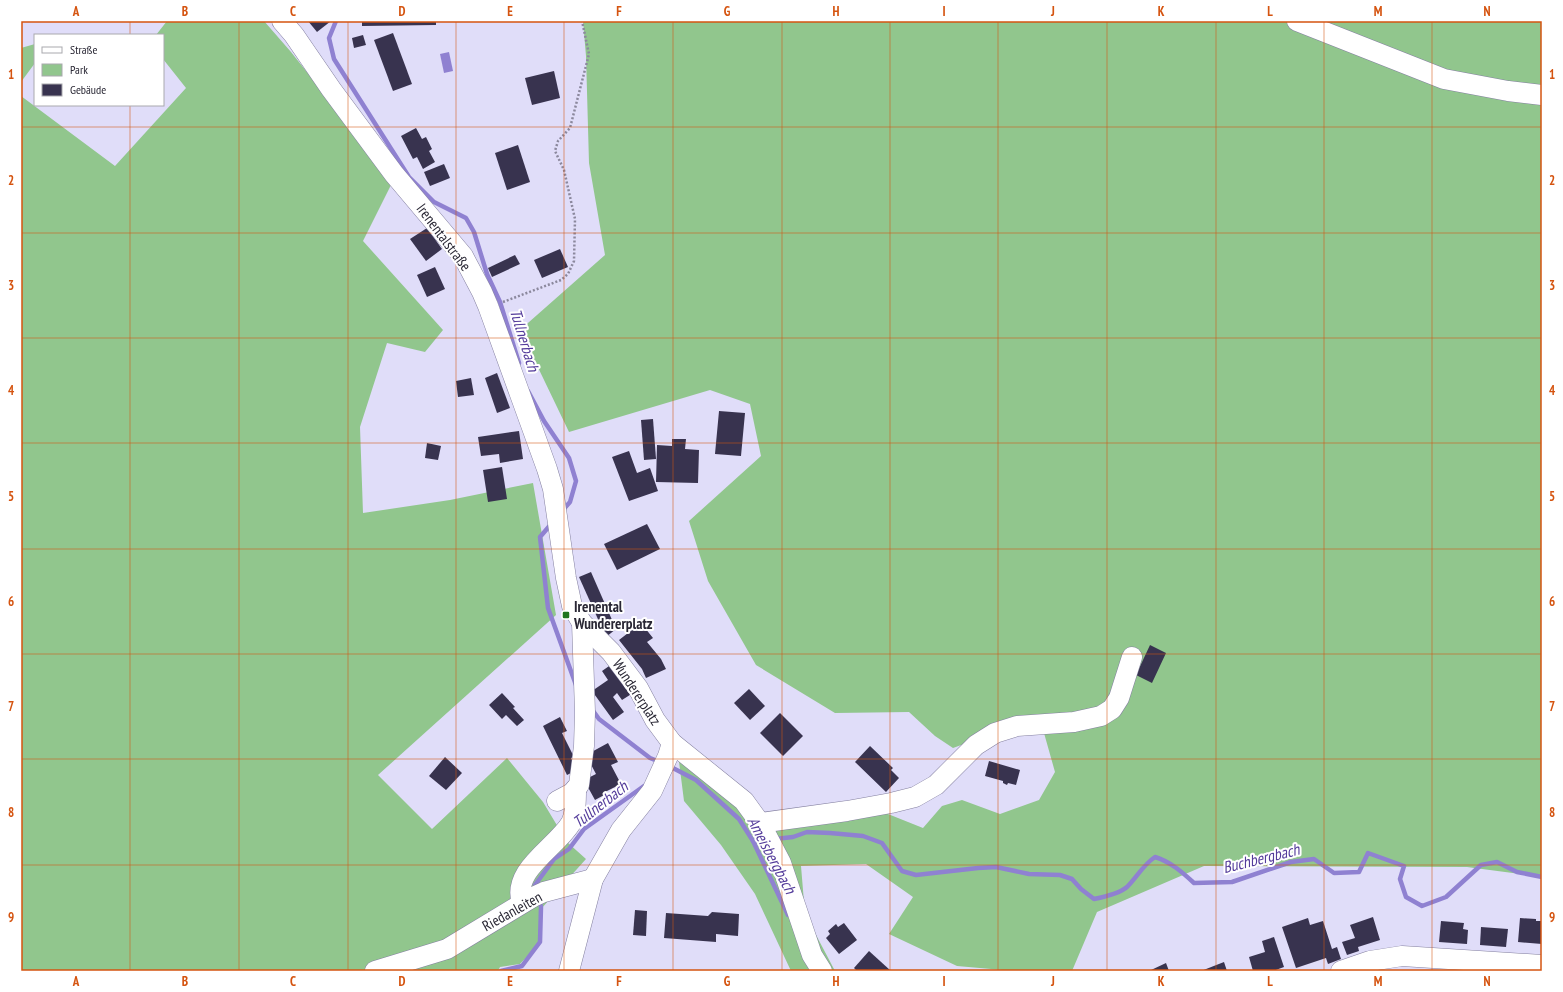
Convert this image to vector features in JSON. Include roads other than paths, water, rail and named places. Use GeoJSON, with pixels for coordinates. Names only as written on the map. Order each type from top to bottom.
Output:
{"type":"FeatureCollection","features":[{"type":"Feature","properties":{"kind":"street","name":"Irenentalstraße"},"geometry":{"type":"LineString","coordinates":[[282,21],[294,35],[331,89],[394,174],[462,256],[482,292],[547,470],[556,506],[559,533]]}},
{"type":"Feature","properties":{"kind":"street"},"geometry":{"type":"LineString","coordinates":[[1297,21],[1444,79],[1508,91],[1542,95]]}},
{"type":"Feature","properties":{"kind":"street","name":"Wundererplatz"},"geometry":{"type":"LineString","coordinates":[[559,533],[572,606],[582,624],[616,658],[638,688],[670,750]]}},
{"type":"Feature","properties":{"kind":"street"},"geometry":{"type":"LineString","coordinates":[[557,801],[576,789],[579,785],[584,746],[585,712],[582,624]]}},
{"type":"Feature","properties":{"kind":"street"},"geometry":{"type":"LineString","coordinates":[[766,834],[847,811],[915,797],[936,785],[976,745],[995,733],[1017,726],[1074,722],[1101,716],[1112,709],[1119,698],[1132,657]]}},
{"type":"Feature","properties":{"kind":"street"},"geometry":{"type":"LineString","coordinates":[[569,971],[593,879],[621,830],[652,791],[670,750],[744,801],[766,834],[781,863],[812,955],[822,971]]}},
{"type":"Feature","properties":{"kind":"street"},"geometry":{"type":"LineString","coordinates":[[533,897],[519,895],[521,882],[535,861],[560,838],[572,821],[576,806],[576,789]]}},
{"type":"Feature","properties":{"kind":"street","name":"Riedanleiten"},"geometry":{"type":"LineString","coordinates":[[375,971],[447,949],[533,897],[593,879]]}},
{"type":"Feature","properties":{"kind":"street"},"geometry":{"type":"LineString","coordinates":[[1341,971],[1370,961],[1402,956],[1542,965]]}},
{"type":"Feature","properties":{"kind":"waterway","name":"Tullnerbach"},"geometry":{"type":"LineString","coordinates":[[336,21],[329,38],[334,59],[409,177],[434,202],[466,218],[474,232],[487,274],[500,302],[519,363]]}},
{"type":"Feature","properties":{"kind":"waterway","name":"Tullnerbach"},"geometry":{"type":"LineString","coordinates":[[528,391],[544,421],[569,458],[576,481],[570,502],[562,511]]}},
{"type":"Feature","properties":{"kind":"waterway","name":"Tullnerbach"},"geometry":{"type":"LineString","coordinates":[[552,523],[540,537],[548,608],[576,685]]}},
{"type":"Feature","properties":{"kind":"waterway","name":"Tullnerbach"},"geometry":{"type":"LineString","coordinates":[[591,708],[599,719],[650,758],[660,762]]}},
{"type":"Feature","properties":{"kind":"waterway","name":"Ameisbergbach"},"geometry":{"type":"LineString","coordinates":[[669,766],[696,780],[739,819],[753,841],[788,915]]}},
{"type":"Feature","properties":{"kind":"waterway","name":"Tullnerbach"},"geometry":{"type":"LineString","coordinates":[[536,890],[535,885],[554,859],[569,849],[584,829],[644,786]]}},
{"type":"Feature","properties":{"kind":"waterway","name":"Buchbergbach"},"geometry":{"type":"LineString","coordinates":[[775,839],[793,837],[807,832],[863,836],[882,843],[902,871],[916,875],[996,867],[1029,874],[1060,875],[1072,879],[1081,889],[1094,899],[1120,892],[1127,887],[1155,857],[1181,871],[1194,883],[1232,882],[1291,862],[1314,859],[1334,873],[1359,872],[1368,853],[1404,866],[1400,879],[1406,897],[1422,906],[1446,897],[1481,865],[1497,862],[1517,872],[1542,877]]}},
{"type":"Feature","properties":{"kind":"waterway","name":"Buchbergbach"},"geometry":{"type":"LineString","coordinates":[[753,841],[764,840]]}},
{"type":"Feature","properties":{"kind":"waterway","name":"Tullnerbach"},"geometry":{"type":"LineString","coordinates":[[501,971],[522,966],[540,942],[541,907],[539,899]]}},
{"type":"Feature","properties":{"kind":"place","name":"Irenental Wundererplatz"},"geometry":{"type":"Point","coordinates":[566,615]}}]}
